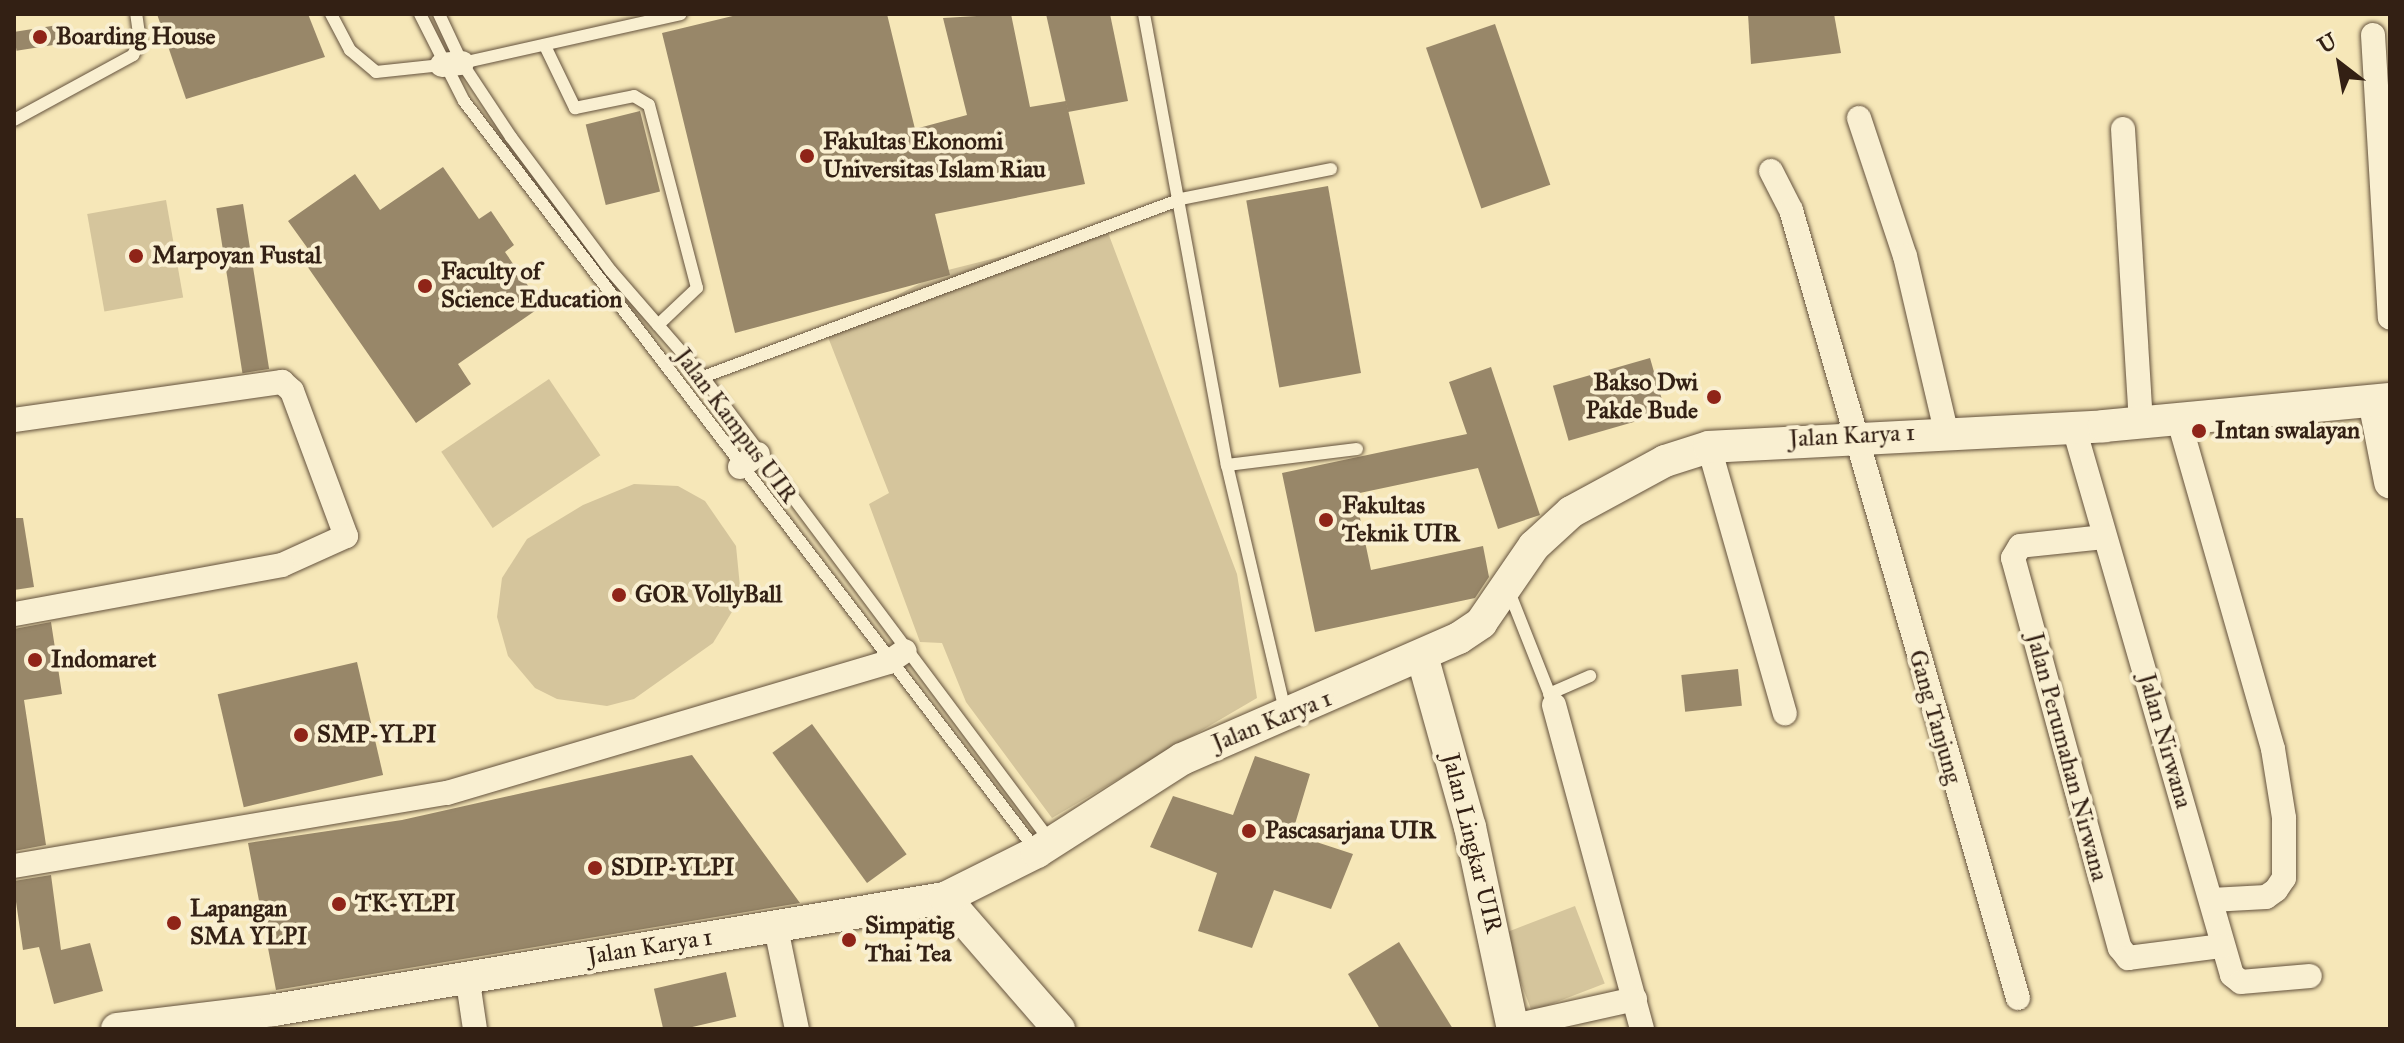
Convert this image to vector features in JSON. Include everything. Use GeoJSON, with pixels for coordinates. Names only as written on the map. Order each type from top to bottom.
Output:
{"type":"FeatureCollection","features":[{"type":"Feature","properties":{"kind":"street"},"geometry":{"type":"LineString","coordinates":[[2373,35],[2385,167],[2390,317]]}},
{"type":"Feature","properties":{"kind":"street"},"geometry":{"type":"LineString","coordinates":[[1859,118],[1905,256],[1946,431]]}},
{"type":"Feature","properties":{"kind":"street"},"geometry":{"type":"LineString","coordinates":[[2123,129],[2141,423]]}},
{"type":"Feature","properties":{"kind":"street","name":"Gang Tanjung"},"geometry":{"type":"LineString","coordinates":[[1771,171],[1791,210],[2018,998]]}},
{"type":"Feature","properties":{"kind":"street"},"geometry":{"type":"LineString","coordinates":[[14,420],[282,382],[292,391],[346,536],[282,565],[14,614]]}},
{"type":"Feature","properties":{"kind":"street"},"geometry":{"type":"LineString","coordinates":[[2382,400],[2390,482]]}},
{"type":"Feature","properties":{"kind":"street","name":"Jalan Karya 1"},"geometry":{"type":"LineString","coordinates":[[117,1029],[274,1010],[467,975],[776,928],[945,898],[1044,847],[1161,770],[1285,711],[1423,659],[1481,623],[1534,546],[1571,512],[1665,461],[1709,447],[1855,436],[2179,421],[2382,400]]}},
{"type":"Feature","properties":{"kind":"street"},"geometry":{"type":"LineString","coordinates":[[2179,421],[2273,749],[2284,818],[2284,878],[2276,890],[2266,897],[2211,900]]}},
{"type":"Feature","properties":{"kind":"street","name":"Jalan Nirwana"},"geometry":{"type":"LineString","coordinates":[[2074,428],[2222,946],[2241,982],[2310,976]]}},
{"type":"Feature","properties":{"kind":"street"},"geometry":{"type":"LineString","coordinates":[[1709,447],[1785,713]]}},
{"type":"Feature","properties":{"kind":"street","name":"Jalan Perumahan Nirwana"},"geometry":{"type":"LineString","coordinates":[[2104,537],[2020,546],[2013,558],[2120,948],[2128,958],[2222,946]]}},
{"type":"Feature","properties":{"kind":"street"},"geometry":{"type":"LineString","coordinates":[[14,866],[447,793],[897,656]]}},
{"type":"Feature","properties":{"kind":"street","name":"Jalan Lingkar UIR"},"geometry":{"type":"LineString","coordinates":[[1423,659],[1470,827],[1514,1028]]}},
{"type":"Feature","properties":{"kind":"street"},"geometry":{"type":"LineString","coordinates":[[1552,700],[1642,1029]]}},
{"type":"Feature","properties":{"kind":"street"},"geometry":{"type":"LineString","coordinates":[[945,898],[1059,1029]]}},
{"type":"Feature","properties":{"kind":"street"},"geometry":{"type":"LineString","coordinates":[[776,928],[797,1029]]}},
{"type":"Feature","properties":{"kind":"street"},"geometry":{"type":"LineString","coordinates":[[467,975],[475,1029]]}},
{"type":"Feature","properties":{"kind":"street"},"geometry":{"type":"LineString","coordinates":[[1514,1028],[1635,999]]}},
{"type":"Feature","properties":{"kind":"lane"},"geometry":{"type":"LineString","coordinates":[[14,120],[137,51],[136,14]]}},
{"type":"Feature","properties":{"kind":"lane"},"geometry":{"type":"LineString","coordinates":[[331,14],[350,50],[376,72],[452,64],[546,48],[681,14]]}},
{"type":"Feature","properties":{"kind":"lane","name":"Jalan Kampus UIR"},"geometry":{"type":"LineString","coordinates":[[420,14],[452,64],[749,461],[1044,847]]}},
{"type":"Feature","properties":{"kind":"lane","name":"Jalan Kampus UIR"},"geometry":{"type":"LineString","coordinates":[[439,14],[452,64],[611,271],[703,377],[749,461],[1044,847]]}},
{"type":"Feature","properties":{"kind":"lane"},"geometry":{"type":"LineString","coordinates":[[1144,14],[1181,199],[1227,465],[1285,711]]}},
{"type":"Feature","properties":{"kind":"lane"},"geometry":{"type":"LineString","coordinates":[[546,48],[575,108],[634,96],[649,105],[697,288],[658,325]]}},
{"type":"Feature","properties":{"kind":"lane"},"geometry":{"type":"LineString","coordinates":[[703,377],[1181,199],[1331,169]]}},
{"type":"Feature","properties":{"kind":"lane"},"geometry":{"type":"LineString","coordinates":[[1227,465],[1357,449]]}},
{"type":"Feature","properties":{"kind":"lane"},"geometry":{"type":"LineString","coordinates":[[1507,587],[1552,700],[1590,676]]}},
{"type":"Feature","properties":{"kind":"shaded area","name":"Marpoyan Fustal"},"geometry":{"type":"Polygon","coordinates":[[[166,200],[183,297],[104,311],[87,214],[166,200]]]}},
{"type":"Feature","properties":{"kind":"shaded area"},"geometry":{"type":"Polygon","coordinates":[[[1107,230],[1237,574],[1257,698],[1052,818],[966,702],[942,643],[920,642],[869,504],[889,493],[826,332],[944,271],[1107,230]]]}},
{"type":"Feature","properties":{"kind":"shaded area"},"geometry":{"type":"Polygon","coordinates":[[[549,379],[600,455],[493,528],[441,452],[549,379]]]}},
{"type":"Feature","properties":{"kind":"shaded area","name":"GOR VollyBall"},"geometry":{"type":"Polygon","coordinates":[[[634,484],[678,486],[705,501],[736,546],[741,597],[713,643],[634,699],[607,706],[557,699],[535,688],[508,656],[497,617],[502,578],[527,539],[583,505],[634,484]]]}},
{"type":"Feature","properties":{"kind":"shaded area"},"geometry":{"type":"Polygon","coordinates":[[[1575,906],[1605,983],[1532,1011],[1502,934],[1575,906]]]}},
{"type":"Feature","properties":{"kind":"building"},"geometry":{"type":"Polygon","coordinates":[[[157,14],[308,14],[325,57],[186,99],[157,14]]]}},
{"type":"Feature","properties":{"kind":"building","name":"Fakultas Ekonomi Universitas Islam Riau"},"geometry":{"type":"Polygon","coordinates":[[[741,14],[887,14],[915,129],[967,115],[943,18],[1011,14],[1030,107],[1066,101],[1085,184],[935,214],[950,275],[735,333],[662,33],[741,14]]]}},
{"type":"Feature","properties":{"kind":"building"},"geometry":{"type":"Polygon","coordinates":[[[1046,14],[1110,14],[1128,101],[1068,112],[1046,14]]]}},
{"type":"Feature","properties":{"kind":"building"},"geometry":{"type":"Polygon","coordinates":[[[1748,14],[1834,14],[1841,53],[1751,64],[1748,14]]]}},
{"type":"Feature","properties":{"kind":"building"},"geometry":{"type":"Polygon","coordinates":[[[1495,24],[1550,185],[1481,209],[1426,48],[1495,24]]]}},
{"type":"Feature","properties":{"kind":"building","name":"Boarding House"},"geometry":{"type":"Polygon","coordinates":[[[58,25],[61,44],[17,51],[14,32],[58,25]]]}},
{"type":"Feature","properties":{"kind":"building"},"geometry":{"type":"Polygon","coordinates":[[[640,111],[660,192],[606,205],[586,125],[640,111]]]}},
{"type":"Feature","properties":{"kind":"building","name":"Faculty of Science Education"},"geometry":{"type":"Polygon","coordinates":[[[443,167],[479,219],[491,211],[514,245],[505,252],[542,306],[458,364],[471,384],[416,423],[307,266],[316,260],[288,221],[355,174],[380,210],[443,167]]]}},
{"type":"Feature","properties":{"kind":"building"},"geometry":{"type":"Polygon","coordinates":[[[1328,186],[1361,373],[1279,388],[1246,200],[1328,186]]]}},
{"type":"Feature","properties":{"kind":"building"},"geometry":{"type":"Polygon","coordinates":[[[243,204],[269,369],[242,373],[216,208],[243,204]]]}},
{"type":"Feature","properties":{"kind":"building"},"geometry":{"type":"Polygon","coordinates":[[[1650,358],[1666,413],[1569,441],[1553,386],[1650,358]]]}},
{"type":"Feature","properties":{"kind":"building","name":"Fakultas Teknik UIR"},"geometry":{"type":"Polygon","coordinates":[[[1491,367],[1540,515],[1498,529],[1478,468],[1355,494],[1371,570],[1483,546],[1489,577],[1475,598],[1315,632],[1282,473],[1467,434],[1449,382],[1491,367]]]}},
{"type":"Feature","properties":{"kind":"building"},"geometry":{"type":"Polygon","coordinates":[[[14,518],[23,518],[34,587],[14,590],[14,518]]]}},
{"type":"Feature","properties":{"kind":"building"},"geometry":{"type":"Polygon","coordinates":[[[51,622],[62,694],[24,700],[46,845],[14,851],[14,629],[51,622]]]}},
{"type":"Feature","properties":{"kind":"building","name":"SMP-YLPI"},"geometry":{"type":"Polygon","coordinates":[[[357,662],[383,775],[244,807],[218,694],[357,662]]]}},
{"type":"Feature","properties":{"kind":"building"},"geometry":{"type":"Polygon","coordinates":[[[1738,669],[1742,706],[1685,712],[1681,675],[1738,669]]]}},
{"type":"Feature","properties":{"kind":"building"},"geometry":{"type":"Polygon","coordinates":[[[812,724],[907,854],[867,883],[772,753],[812,724]]]}},
{"type":"Feature","properties":{"kind":"building","name":"SDIP-YLPI"},"geometry":{"type":"Polygon","coordinates":[[[692,755],[800,903],[276,990],[248,843],[402,820],[692,755]]]}},
{"type":"Feature","properties":{"kind":"building"},"geometry":{"type":"Polygon","coordinates":[[[1255,756],[1310,774],[1292,834],[1353,854],[1331,909],[1274,890],[1252,948],[1198,931],[1217,873],[1150,847],[1173,796],[1233,815],[1255,756]]]}},
{"type":"Feature","properties":{"kind":"building"},"geometry":{"type":"Polygon","coordinates":[[[51,875],[61,950],[90,943],[103,991],[54,1004],[39,947],[23,950],[14,888],[14,881],[51,875]]]}},
{"type":"Feature","properties":{"kind":"building"},"geometry":{"type":"Polygon","coordinates":[[[1399,942],[1453,1029],[1380,1029],[1348,974],[1399,942]]]}},
{"type":"Feature","properties":{"kind":"building"},"geometry":{"type":"Polygon","coordinates":[[[726,972],[736,1017],[684,1029],[663,1029],[654,989],[726,972]]]}},
{"type":"Feature","properties":{"kind":"place","name":"Boarding House"},"geometry":{"type":"Point","coordinates":[40,37]}},
{"type":"Feature","properties":{"kind":"place","name":"Fakultas Ekonomi Universitas Islam Riau"},"geometry":{"type":"Point","coordinates":[807,156]}},
{"type":"Feature","properties":{"kind":"place","name":"Marpoyan Fustal"},"geometry":{"type":"Point","coordinates":[136,256]}},
{"type":"Feature","properties":{"kind":"place","name":"Faculty of Science Education"},"geometry":{"type":"Point","coordinates":[425,286]}},
{"type":"Feature","properties":{"kind":"place","name":"Bakso Dwi Pakde Bude"},"geometry":{"type":"Point","coordinates":[1714,397]}},
{"type":"Feature","properties":{"kind":"place","name":"Intan swalayan"},"geometry":{"type":"Point","coordinates":[2199,431]}},
{"type":"Feature","properties":{"kind":"place","name":"Fakultas Teknik UIR"},"geometry":{"type":"Point","coordinates":[1326,520]}},
{"type":"Feature","properties":{"kind":"place","name":"GOR VollyBall"},"geometry":{"type":"Point","coordinates":[619,595]}},
{"type":"Feature","properties":{"kind":"place","name":"Indomaret"},"geometry":{"type":"Point","coordinates":[35,660]}},
{"type":"Feature","properties":{"kind":"place","name":"SMP-YLPI"},"geometry":{"type":"Point","coordinates":[301,735]}},
{"type":"Feature","properties":{"kind":"place","name":"Pascasarjana UIR"},"geometry":{"type":"Point","coordinates":[1249,831]}},
{"type":"Feature","properties":{"kind":"place","name":"SDIP-YLPI"},"geometry":{"type":"Point","coordinates":[595,868]}},
{"type":"Feature","properties":{"kind":"place","name":"TK-YLPI"},"geometry":{"type":"Point","coordinates":[339,904]}},
{"type":"Feature","properties":{"kind":"place","name":"Lapangan SMA YLPI"},"geometry":{"type":"Point","coordinates":[174,923]}},
{"type":"Feature","properties":{"kind":"place","name":"Simpatig Thai Tea"},"geometry":{"type":"Point","coordinates":[849,940]}}]}
